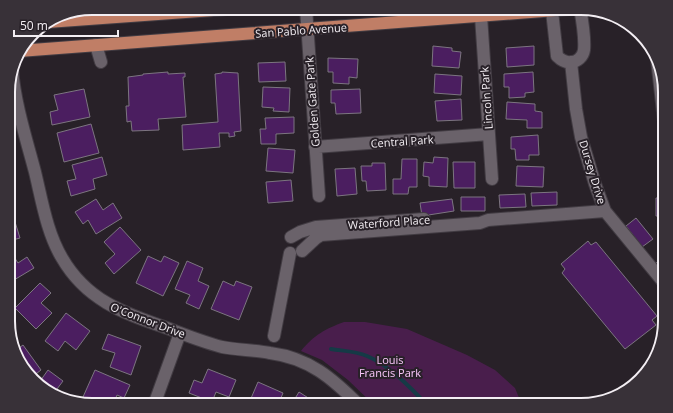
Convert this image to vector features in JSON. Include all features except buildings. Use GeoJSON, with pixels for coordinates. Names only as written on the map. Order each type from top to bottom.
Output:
{"type":"FeatureCollection","features":[{"type":"Feature","properties":{"kind":"main road"},"geometry":{"type":"LineString","coordinates":[[63,21],[144,15]]}},
{"type":"Feature","properties":{"kind":"main road","name":"San Pablo Avenue"},"geometry":{"type":"LineString","coordinates":[[27,50],[491,15]]}},
{"type":"Feature","properties":{"kind":"street","name":"Golden Gate Park"},"geometry":{"type":"LineString","coordinates":[[306,15],[319,196]]}},
{"type":"Feature","properties":{"kind":"street"},"geometry":{"type":"LineString","coordinates":[[553,15],[557,56],[564,62],[571,62],[579,59],[584,50],[582,15]]}},
{"type":"Feature","properties":{"kind":"street","name":"Lincoln Park"},"geometry":{"type":"LineString","coordinates":[[481,16],[492,179]]}},
{"type":"Feature","properties":{"kind":"street"},"geometry":{"type":"LineString","coordinates":[[96,45],[101,62]]}},
{"type":"Feature","properties":{"kind":"street","name":"Dursey Drive"},"geometry":{"type":"LineString","coordinates":[[571,62],[576,109],[581,137],[605,211],[658,275]]}},
{"type":"Feature","properties":{"kind":"street","name":"O'Connor Drive"},"geometry":{"type":"LineString","coordinates":[[15,90],[50,230],[55,244],[68,267],[90,292],[112,307],[221,347],[270,353],[295,358],[330,378],[351,398]]}},
{"type":"Feature","properties":{"kind":"street","name":"Central Park"},"geometry":{"type":"LineString","coordinates":[[315,147],[489,134]]}},
{"type":"Feature","properties":{"kind":"street","name":"Waterford Place"},"geometry":{"type":"LineString","coordinates":[[302,251],[321,235],[480,223],[488,220],[605,211]]}},
{"type":"Feature","properties":{"kind":"street","name":"Waterford Place"},"geometry":{"type":"LineString","coordinates":[[291,237],[316,226],[480,215],[488,220]]}},
{"type":"Feature","properties":{"kind":"street"},"geometry":{"type":"LineString","coordinates":[[296,236],[302,240],[304,246],[302,251],[296,255],[290,253],[286,248],[286,244],[291,237],[296,236]]}},
{"type":"Feature","properties":{"kind":"street"},"geometry":{"type":"LineString","coordinates":[[274,336],[290,253]]}},
{"type":"Feature","properties":{"kind":"street"},"geometry":{"type":"LineString","coordinates":[[157,398],[180,333]]}},
{"type":"Feature","properties":{"kind":"green space","name":"Louis Francis Park"},"geometry":{"type":"Polygon","coordinates":[[[344,322],[365,322],[407,329],[467,355],[495,370],[515,388],[519,398],[367,398],[348,380],[322,360],[301,351],[320,333],[344,322]]]}},
{"type":"Feature","properties":{"kind":"waterway"},"geometry":{"type":"LineString","coordinates":[[331,349],[358,353],[375,360],[391,371],[420,398]]}}]}
